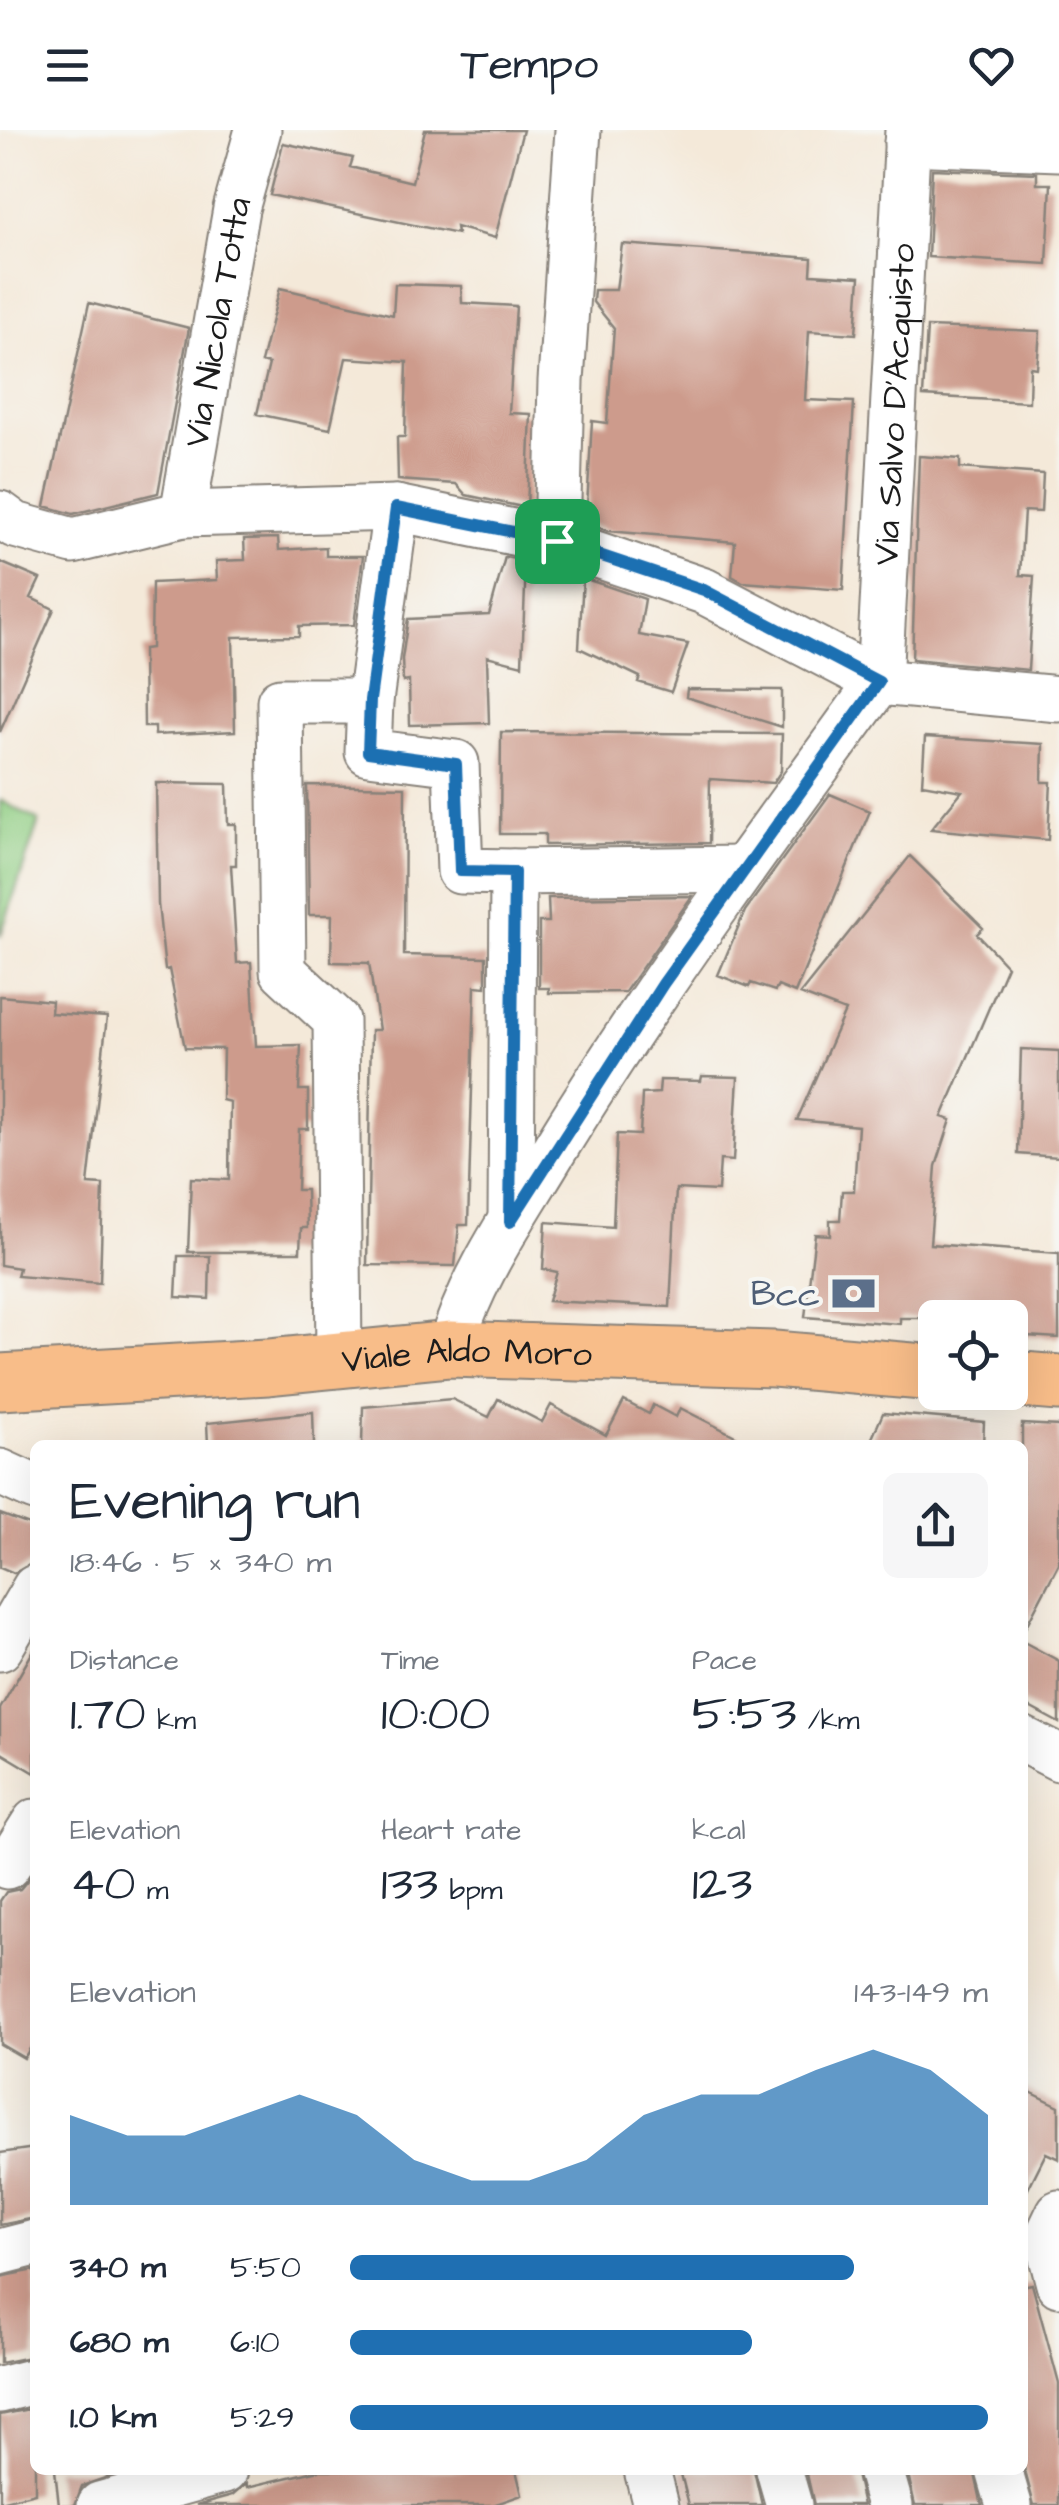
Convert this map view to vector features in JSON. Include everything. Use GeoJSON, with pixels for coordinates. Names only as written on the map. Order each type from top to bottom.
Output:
{"type":"FeatureCollection","features":[{"type":"Feature","properties":{"kind":"main road","name":"Viale Aldo Moro"},"geometry":{"type":"LineString","coordinates":[[0,1382],[450,1349],[774,1359],[918,1371]]}},
{"type":"Feature","properties":{"kind":"main road"},"geometry":{"type":"LineString","coordinates":[[1028,1379],[1059,1382]]}},
{"type":"Feature","properties":{"kind":"street","name":"Via Nicola Totta"},"geometry":{"type":"LineString","coordinates":[[183,514],[236,209],[258,130]]}},
{"type":"Feature","properties":{"kind":"street"},"geometry":{"type":"LineString","coordinates":[[557,541],[561,381],[578,130]]}},
{"type":"Feature","properties":{"kind":"street"},"geometry":{"type":"LineString","coordinates":[[907,136],[1059,148]]}},
{"type":"Feature","properties":{"kind":"street","name":"Via Salvo D'Acquisto"},"geometry":{"type":"LineString","coordinates":[[879,682],[907,136]]}},
{"type":"Feature","properties":{"kind":"street"},"geometry":{"type":"LineString","coordinates":[[396,508],[370,700],[368,752],[456,764],[460,871],[743,869]]}},
{"type":"Feature","properties":{"kind":"street"},"geometry":{"type":"LineString","coordinates":[[0,514],[15,524],[73,541],[183,514],[396,508],[557,541],[704,590],[879,682],[1059,699]]}},
{"type":"Feature","properties":{"kind":"street"},"geometry":{"type":"LineString","coordinates":[[450,1349],[464,1300],[583,1102],[743,869],[879,682]]}},
{"type":"Feature","properties":{"kind":"street"},"geometry":{"type":"LineString","coordinates":[[339,1359],[336,1020],[283,971],[280,701],[370,700]]}},
{"type":"Feature","properties":{"kind":"street"},"geometry":{"type":"LineString","coordinates":[[510,1222],[514,872]]}},
{"type":"Feature","properties":{"kind":"street"},"geometry":{"type":"LineString","coordinates":[[0,1472],[30,1486]]}},
{"type":"Feature","properties":{"kind":"street"},"geometry":{"type":"LineString","coordinates":[[0,1648],[30,1597]]}},
{"type":"Feature","properties":{"kind":"street"},"geometry":{"type":"LineString","coordinates":[[1028,1742],[1059,1758]]}},
{"type":"Feature","properties":{"kind":"street"},"geometry":{"type":"LineString","coordinates":[[0,1862],[7,1866],[30,1830]]}},
{"type":"Feature","properties":{"kind":"street"},"geometry":{"type":"LineString","coordinates":[[1059,2213],[1047,2238],[1059,2284]]}},
{"type":"Feature","properties":{"kind":"street"},"geometry":{"type":"LineString","coordinates":[[0,2252],[30,2244]]}},
{"type":"Feature","properties":{"kind":"street"},"geometry":{"type":"LineString","coordinates":[[0,2390],[30,2382]]}},
{"type":"Feature","properties":{"kind":"street"},"geometry":{"type":"LineString","coordinates":[[100,2505],[208,2475]]}},
{"type":"Feature","properties":{"kind":"street"},"geometry":{"type":"LineString","coordinates":[[648,2475],[656,2505]]}},
{"type":"Feature","properties":{"kind":"street"},"geometry":{"type":"LineString","coordinates":[[780,2475],[789,2505]]}},
{"type":"Feature","properties":{"kind":"street"},"geometry":{"type":"LineString","coordinates":[[881,2475],[890,2505]]}},
{"type":"Feature","properties":{"kind":"street"},"geometry":{"type":"LineString","coordinates":[[1001,2475],[1009,2505]]}},
{"type":"Feature","properties":{"kind":"green space"},"geometry":{"type":"Polygon","coordinates":[[[0,800],[39,821],[0,937],[0,800]]]}},
{"type":"Feature","properties":{"kind":"building"},"geometry":{"type":"Polygon","coordinates":[[[425,130],[523,130],[495,238],[456,227],[457,234],[270,195],[283,143],[353,158],[350,167],[412,182],[425,130]]]}},
{"type":"Feature","properties":{"kind":"building"},"geometry":{"type":"Polygon","coordinates":[[[932,169],[1037,173],[1037,184],[1051,184],[1047,264],[928,257],[932,169]]]}},
{"type":"Feature","properties":{"kind":"building"},"geometry":{"type":"Polygon","coordinates":[[[622,244],[812,258],[811,274],[860,277],[856,334],[809,331],[805,400],[854,402],[843,590],[743,582],[732,576],[735,542],[608,531],[586,523],[592,421],[607,423],[614,328],[593,302],[594,290],[616,290],[622,244]]]}},
{"type":"Feature","properties":{"kind":"building"},"geometry":{"type":"Polygon","coordinates":[[[395,284],[461,286],[462,303],[516,306],[509,413],[531,414],[527,508],[466,495],[456,484],[398,480],[397,437],[405,437],[407,362],[346,358],[330,429],[257,414],[269,364],[261,362],[280,288],[393,315],[395,284]]]}},
{"type":"Feature","properties":{"kind":"building"},"geometry":{"type":"Polygon","coordinates":[[[89,303],[189,328],[158,493],[73,514],[45,506],[89,303]]]}},
{"type":"Feature","properties":{"kind":"building"},"geometry":{"type":"Polygon","coordinates":[[[927,327],[1040,331],[1037,368],[1030,367],[1029,402],[923,396],[927,327]]]}},
{"type":"Feature","properties":{"kind":"building"},"geometry":{"type":"Polygon","coordinates":[[[919,456],[960,459],[960,468],[1043,474],[1041,512],[1024,511],[1020,575],[1034,576],[1028,670],[912,659],[919,456]]]}},
{"type":"Feature","properties":{"kind":"building"},"geometry":{"type":"Polygon","coordinates":[[[278,538],[279,550],[326,547],[326,556],[363,556],[354,625],[299,626],[299,636],[233,637],[235,731],[155,735],[155,727],[144,727],[143,649],[151,648],[152,583],[217,580],[216,561],[245,560],[244,539],[278,538]]]}},
{"type":"Feature","properties":{"kind":"building"},"geometry":{"type":"Polygon","coordinates":[[[505,557],[526,561],[522,665],[487,656],[489,723],[410,725],[409,681],[403,682],[402,659],[408,619],[489,615],[505,557]]]}},
{"type":"Feature","properties":{"kind":"building"},"geometry":{"type":"Polygon","coordinates":[[[0,562],[40,579],[31,598],[54,609],[0,732],[0,562]]]}},
{"type":"Feature","properties":{"kind":"building"},"geometry":{"type":"Polygon","coordinates":[[[583,578],[645,599],[639,635],[688,644],[671,692],[638,682],[640,677],[579,648],[583,578]]]}},
{"type":"Feature","properties":{"kind":"building"},"geometry":{"type":"Polygon","coordinates":[[[687,689],[782,690],[782,727],[686,697],[687,689]]]}},
{"type":"Feature","properties":{"kind":"building"},"geometry":{"type":"Polygon","coordinates":[[[501,732],[782,734],[781,771],[773,783],[710,779],[709,843],[545,845],[545,834],[500,834],[501,732]]]}},
{"type":"Feature","properties":{"kind":"building"},"geometry":{"type":"Polygon","coordinates":[[[925,737],[1043,744],[1042,782],[1051,782],[1048,840],[931,829],[962,791],[922,784],[925,737]]]}},
{"type":"Feature","properties":{"kind":"building"},"geometry":{"type":"Polygon","coordinates":[[[156,783],[227,784],[228,824],[236,824],[236,865],[231,865],[237,963],[251,962],[256,1046],[301,1045],[299,1090],[308,1090],[308,1129],[299,1129],[297,1190],[306,1190],[307,1228],[301,1228],[300,1252],[188,1252],[191,1178],[229,1180],[230,1102],[222,1100],[223,1049],[185,1048],[169,969],[165,970],[158,904],[156,783]]]}},
{"type":"Feature","properties":{"kind":"building"},"geometry":{"type":"Polygon","coordinates":[[[307,785],[405,787],[404,955],[486,957],[486,987],[475,986],[468,1225],[459,1225],[455,1266],[367,1265],[371,1030],[379,1030],[369,963],[331,962],[332,915],[309,915],[307,785]]]}},
{"type":"Feature","properties":{"kind":"building"},"geometry":{"type":"Polygon","coordinates":[[[830,794],[870,811],[795,993],[778,986],[775,991],[751,983],[749,987],[718,975],[745,911],[830,794]]]}},
{"type":"Feature","properties":{"kind":"building"},"geometry":{"type":"Polygon","coordinates":[[[910,856],[983,928],[977,934],[1007,966],[942,1117],[951,1120],[936,1166],[930,1244],[1059,1253],[1059,1338],[1028,1336],[1028,1300],[918,1300],[918,1318],[900,1318],[900,1324],[805,1317],[815,1234],[830,1235],[830,1220],[840,1220],[842,1191],[854,1191],[858,1126],[797,1120],[845,1011],[800,994],[910,856]]]}},
{"type":"Feature","properties":{"kind":"building"},"geometry":{"type":"Polygon","coordinates":[[[692,896],[625,992],[549,993],[549,988],[539,988],[539,922],[549,922],[548,898],[692,896]]]}},
{"type":"Feature","properties":{"kind":"building"},"geometry":{"type":"Polygon","coordinates":[[[0,996],[52,1001],[51,1013],[107,1017],[88,1184],[103,1185],[100,1283],[17,1276],[19,1268],[0,1265],[0,996]]]}},
{"type":"Feature","properties":{"kind":"building"},"geometry":{"type":"Polygon","coordinates":[[[1021,1049],[1059,1051],[1059,1157],[1018,1154],[1021,1049]]]}},
{"type":"Feature","properties":{"kind":"building"},"geometry":{"type":"Polygon","coordinates":[[[702,1076],[738,1077],[733,1161],[720,1160],[718,1191],[676,1189],[670,1307],[548,1301],[557,1272],[543,1269],[546,1222],[613,1227],[617,1134],[640,1135],[642,1094],[659,1093],[660,1080],[701,1081],[702,1076]]]}},
{"type":"Feature","properties":{"kind":"building"},"geometry":{"type":"Polygon","coordinates":[[[178,1256],[210,1256],[209,1299],[176,1297],[178,1256]]]}},
{"type":"Feature","properties":{"kind":"building"},"geometry":{"type":"Polygon","coordinates":[[[452,1399],[489,1417],[498,1399],[542,1422],[551,1405],[606,1435],[624,1401],[649,1414],[653,1405],[676,1417],[680,1408],[743,1440],[362,1440],[363,1407],[452,1399]]]}},
{"type":"Feature","properties":{"kind":"building"},"geometry":{"type":"Polygon","coordinates":[[[313,1412],[314,1440],[208,1440],[207,1423],[313,1412]]]}},
{"type":"Feature","properties":{"kind":"building"},"geometry":{"type":"Polygon","coordinates":[[[883,1413],[984,1422],[983,1440],[871,1440],[883,1413]]]}},
{"type":"Feature","properties":{"kind":"building"},"geometry":{"type":"Polygon","coordinates":[[[1022,1424],[1059,1426],[1059,1563],[1028,1622],[1028,1440],[1022,1440],[1022,1424]]]}},
{"type":"Feature","properties":{"kind":"building"},"geometry":{"type":"Polygon","coordinates":[[[0,1514],[30,1525],[30,1565],[14,1573],[0,1567],[0,1514]]]}},
{"type":"Feature","properties":{"kind":"building"},"geometry":{"type":"Polygon","coordinates":[[[1028,1644],[1059,1661],[1059,1723],[1028,1706],[1028,1644]]]}},
{"type":"Feature","properties":{"kind":"building"},"geometry":{"type":"Polygon","coordinates":[[[30,1657],[30,1770],[0,1752],[0,1709],[30,1657]]]}},
{"type":"Feature","properties":{"kind":"building"},"geometry":{"type":"Polygon","coordinates":[[[30,1877],[30,2049],[24,2058],[0,2044],[0,1901],[6,1892],[20,1889],[30,1877]]]}},
{"type":"Feature","properties":{"kind":"building"},"geometry":{"type":"Polygon","coordinates":[[[1028,2091],[1059,2106],[1059,2159],[1046,2153],[1028,2189],[1028,2091]]]}},
{"type":"Feature","properties":{"kind":"building"},"geometry":{"type":"Polygon","coordinates":[[[30,2149],[30,2219],[0,2225],[0,2153],[30,2149]]]}},
{"type":"Feature","properties":{"kind":"building"},"geometry":{"type":"Polygon","coordinates":[[[30,2271],[30,2357],[0,2363],[0,2277],[30,2271]]]}},
{"type":"Feature","properties":{"kind":"building"},"geometry":{"type":"Polygon","coordinates":[[[1032,2284],[1059,2384],[1059,2505],[1034,2505],[1026,2475],[1028,2285],[1032,2284]]]}},
{"type":"Feature","properties":{"kind":"building"},"geometry":{"type":"Polygon","coordinates":[[[30,2409],[30,2475],[35,2475],[35,2493],[0,2502],[0,2415],[30,2409]]]}},
{"type":"Feature","properties":{"kind":"building"},"geometry":{"type":"Polygon","coordinates":[[[56,2475],[114,2475],[82,2486],[75,2505],[59,2505],[56,2475]]]}},
{"type":"Feature","properties":{"kind":"building"},"geometry":{"type":"Polygon","coordinates":[[[298,2475],[517,2475],[522,2495],[493,2505],[197,2505],[233,2495],[247,2483],[248,2487],[298,2475]]]}},
{"type":"Feature","properties":{"kind":"building"},"geometry":{"type":"Polygon","coordinates":[[[681,2475],[755,2475],[762,2505],[689,2505],[681,2475]]]}},
{"type":"Feature","properties":{"kind":"building"},"geometry":{"type":"Polygon","coordinates":[[[807,2475],[856,2475],[863,2505],[814,2505],[807,2475]]]}},
{"type":"Feature","properties":{"kind":"building"},"geometry":{"type":"Polygon","coordinates":[[[908,2475],[975,2475],[982,2505],[915,2505],[908,2475]]]}},
{"type":"Feature","properties":{"kind":"place","name":"Bcc"},"geometry":{"type":"Point","coordinates":[853,1293]}},
{"type":"Feature","properties":{"kind":"route"},"geometry":{"type":"LineString","coordinates":[[396,508],[557,541],[704,590],[879,682],[663,984],[583,1102],[510,1222],[514,872],[460,871],[456,764],[368,752],[370,700],[396,508]]}}]}
